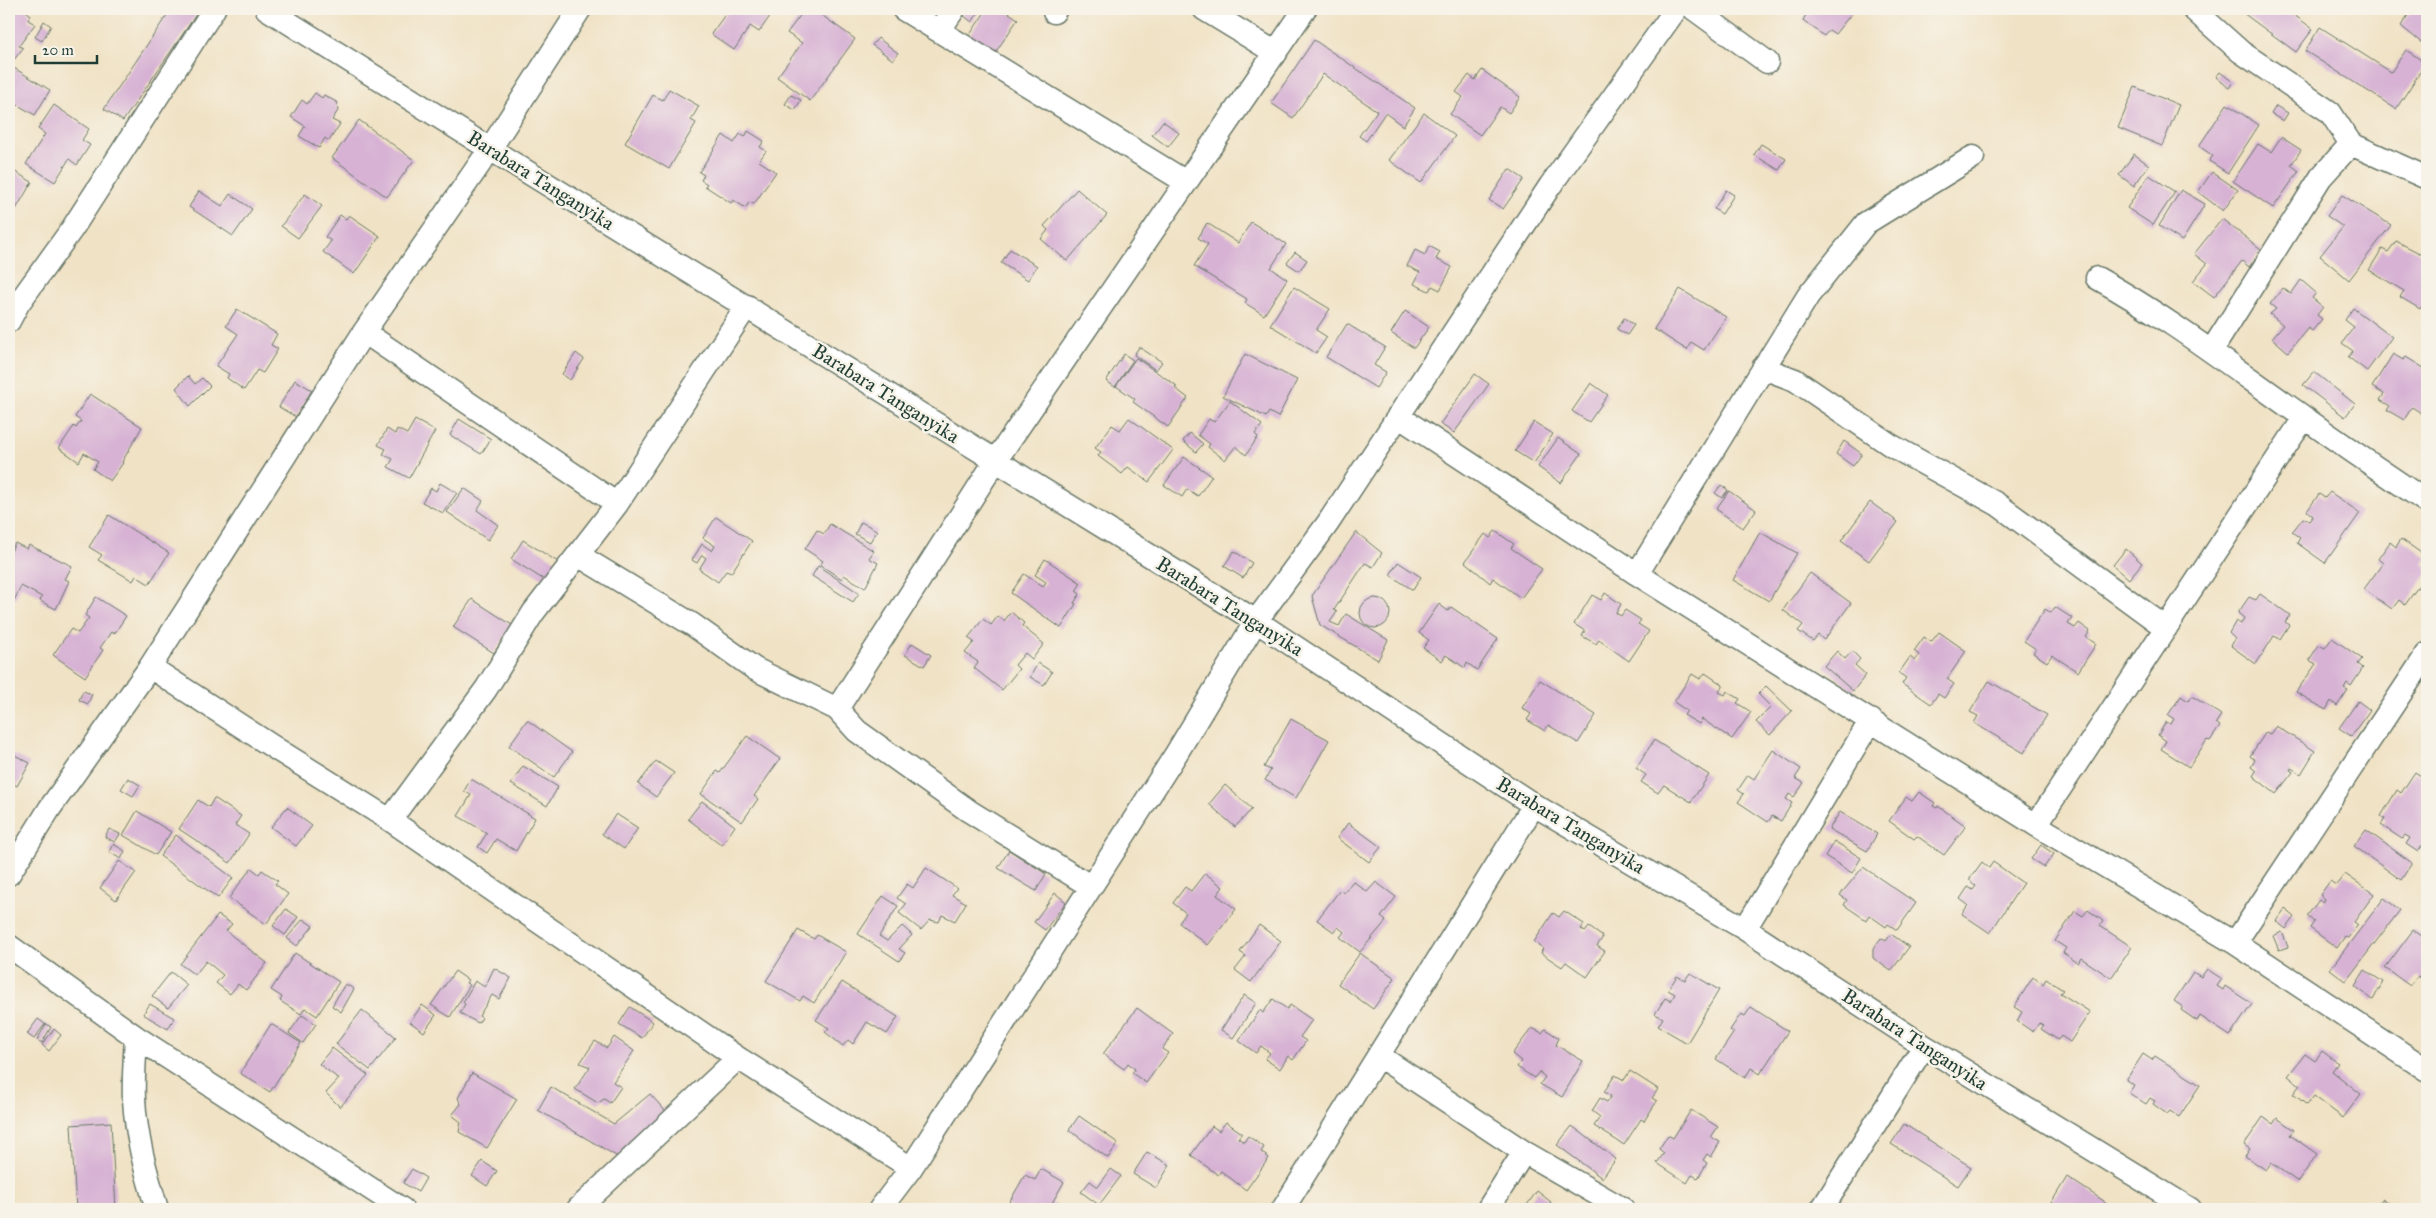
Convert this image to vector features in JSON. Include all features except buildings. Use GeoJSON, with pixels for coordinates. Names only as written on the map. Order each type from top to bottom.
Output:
{"type":"FeatureCollection","features":[{"type":"Feature","properties":{"kind":"street"},"geometry":{"type":"LineString","coordinates":[[9,321],[18,304],[72,229],[214,9]]}},
{"type":"Feature","properties":{"kind":"street","name":"Barabara Tanganyika"},"geometry":{"type":"LineString","coordinates":[[267,9],[490,149],[1256,621],[1534,805],[1745,929],[2166,1203],[2190,1209]]}},
{"type":"Feature","properties":{"kind":"street"},"geometry":{"type":"LineString","coordinates":[[9,874],[50,808],[150,667],[364,332],[490,149],[580,9]]}},
{"type":"Feature","properties":{"kind":"street"},"geometry":{"type":"LineString","coordinates":[[902,9],[1186,182]]}},
{"type":"Feature","properties":{"kind":"street"},"geometry":{"type":"LineString","coordinates":[[939,32],[954,9]]}},
{"type":"Feature","properties":{"kind":"street"},"geometry":{"type":"LineString","coordinates":[[1204,9],[1276,53]]}},
{"type":"Feature","properties":{"kind":"street"},"geometry":{"type":"LineString","coordinates":[[836,709],[996,460],[1305,9]]}},
{"type":"Feature","properties":{"kind":"street"},"geometry":{"type":"LineString","coordinates":[[880,1209],[912,1168],[1090,886],[1176,754],[1256,621],[1328,523],[1550,186],[1676,9]]}},
{"type":"Feature","properties":{"kind":"street"},"geometry":{"type":"LineString","coordinates":[[1694,9],[1767,62]]}},
{"type":"Feature","properties":{"kind":"street"},"geometry":{"type":"LineString","coordinates":[[2193,9],[2241,52],[2330,112],[2351,144],[2427,178]]}},
{"type":"Feature","properties":{"kind":"street"},"geometry":{"type":"LineString","coordinates":[[2212,350],[2321,177],[2351,144]]}},
{"type":"Feature","properties":{"kind":"street"},"geometry":{"type":"LineString","coordinates":[[1637,574],[1808,296],[1866,223],[1973,157]]}},
{"type":"Feature","properties":{"kind":"street"},"geometry":{"type":"LineString","coordinates":[[2097,278],[2137,300],[2212,350],[2304,418],[2427,502]]}},
{"type":"Feature","properties":{"kind":"street"},"geometry":{"type":"LineString","coordinates":[[390,820],[486,689],[533,614],[617,504],[747,306]]}},
{"type":"Feature","properties":{"kind":"street"},"geometry":{"type":"LineString","coordinates":[[364,332],[617,504]]}},
{"type":"Feature","properties":{"kind":"street"},"geometry":{"type":"LineString","coordinates":[[1763,368],[1795,380],[1892,446],[1997,504],[2166,628]]}},
{"type":"Feature","properties":{"kind":"street"},"geometry":{"type":"LineString","coordinates":[[1398,416],[1637,574],[2036,825],[2236,943],[2427,1070]]}},
{"type":"Feature","properties":{"kind":"street"},"geometry":{"type":"LineString","coordinates":[[2036,825],[2304,418]]}},
{"type":"Feature","properties":{"kind":"street"},"geometry":{"type":"LineString","coordinates":[[578,555],[693,625],[755,669],[836,709],[857,731],[969,811],[1090,886]]}},
{"type":"Feature","properties":{"kind":"street"},"geometry":{"type":"LineString","coordinates":[[2236,943],[2427,654]]}},
{"type":"Feature","properties":{"kind":"street"},"geometry":{"type":"LineString","coordinates":[[150,667],[390,820],[738,1058],[912,1168]]}},
{"type":"Feature","properties":{"kind":"street"},"geometry":{"type":"LineString","coordinates":[[1745,929],[1871,720]]}},
{"type":"Feature","properties":{"kind":"street"},"geometry":{"type":"LineString","coordinates":[[1283,1209],[1534,805]]}},
{"type":"Feature","properties":{"kind":"street"},"geometry":{"type":"LineString","coordinates":[[9,946],[136,1037],[402,1209]]}},
{"type":"Feature","properties":{"kind":"street"},"geometry":{"type":"LineString","coordinates":[[136,1037],[134,1098],[137,1129],[142,1159],[157,1209]]}},
{"type":"Feature","properties":{"kind":"street"},"geometry":{"type":"LineString","coordinates":[[1822,1209],[1924,1046]]}},
{"type":"Feature","properties":{"kind":"street"},"geometry":{"type":"LineString","coordinates":[[1379,1056],[1524,1152],[1623,1209]]}},
{"type":"Feature","properties":{"kind":"street"},"geometry":{"type":"LineString","coordinates":[[578,1209],[738,1058]]}},
{"type":"Feature","properties":{"kind":"street"},"geometry":{"type":"LineString","coordinates":[[1488,1209],[1524,1152]]}}]}
